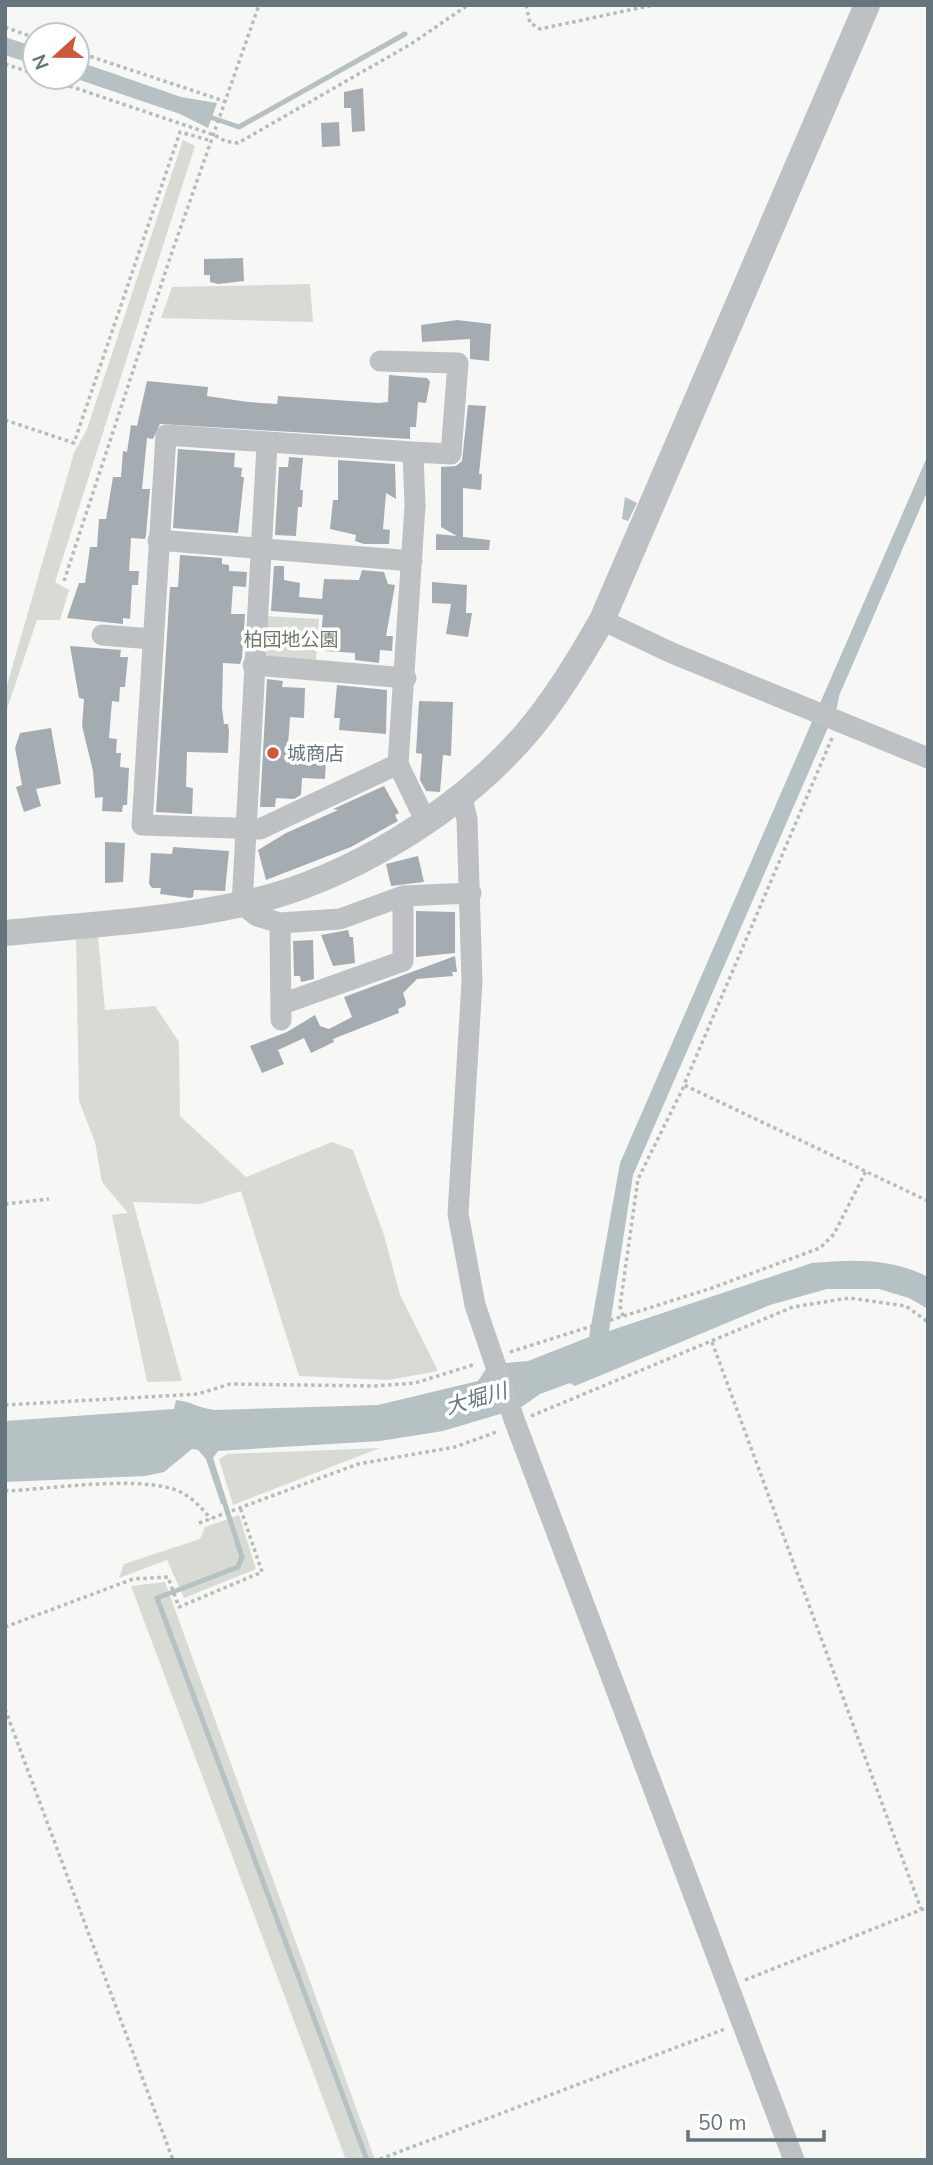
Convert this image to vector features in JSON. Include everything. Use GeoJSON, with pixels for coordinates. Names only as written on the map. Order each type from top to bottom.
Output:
{"type":"FeatureCollection","features":[{"type":"Feature","properties":{"kind":"street"},"geometry":{"type":"LineString","coordinates":[[5,933],[242,904],[295,889],[345,869],[425,820],[461,795],[526,734],[565,681],[602,620],[867,5]]}},
{"type":"Feature","properties":{"kind":"street"},"geometry":{"type":"LineString","coordinates":[[380,361],[457,363],[451,454],[267,444],[166,435],[142,825],[260,830],[398,764]]}},
{"type":"Feature","properties":{"kind":"street"},"geometry":{"type":"LineString","coordinates":[[242,904],[267,444]]}},
{"type":"Feature","properties":{"kind":"street"},"geometry":{"type":"LineString","coordinates":[[413,452],[415,506],[406,678],[398,764],[425,820]]}},
{"type":"Feature","properties":{"kind":"street"},"geometry":{"type":"LineString","coordinates":[[158,540],[412,561]]}},
{"type":"Feature","properties":{"kind":"street"},"geometry":{"type":"LineString","coordinates":[[602,620],[672,653],[928,758]]}},
{"type":"Feature","properties":{"kind":"street"},"geometry":{"type":"LineString","coordinates":[[102,635],[152,639]]}},
{"type":"Feature","properties":{"kind":"street"},"geometry":{"type":"LineString","coordinates":[[253,665],[406,678]]}},
{"type":"Feature","properties":{"kind":"street"},"geometry":{"type":"LineString","coordinates":[[461,795],[467,818],[472,982],[458,1214],[475,1305],[514,1418],[794,2160]]}},
{"type":"Feature","properties":{"kind":"street"},"geometry":{"type":"LineString","coordinates":[[242,904],[257,916],[280,923],[340,919],[403,896],[471,893]]}},
{"type":"Feature","properties":{"kind":"street"},"geometry":{"type":"LineString","coordinates":[[280,923],[281,1012],[403,961],[403,896]]}},
{"type":"Feature","properties":{"kind":"path"},"geometry":{"type":"LineString","coordinates":[[64,581],[259,5]]}},
{"type":"Feature","properties":{"kind":"path"},"geometry":{"type":"LineString","coordinates":[[86,91],[215,133],[225,141],[238,143],[266,130],[411,44],[468,5]]}},
{"type":"Feature","properties":{"kind":"path"},"geometry":{"type":"LineString","coordinates":[[526,5],[530,23],[540,29],[653,5]]}},
{"type":"Feature","properties":{"kind":"path"},"geometry":{"type":"LineString","coordinates":[[91,57],[225,102]]}},
{"type":"Feature","properties":{"kind":"path"},"geometry":{"type":"LineString","coordinates":[[5,420],[74,443],[180,132],[212,141]]}},
{"type":"Feature","properties":{"kind":"path"},"geometry":{"type":"LineString","coordinates":[[620,1317],[638,1179],[684,1085],[838,719]]}},
{"type":"Feature","properties":{"kind":"path"},"geometry":{"type":"LineString","coordinates":[[684,1085],[928,1201]]}},
{"type":"Feature","properties":{"kind":"path"},"geometry":{"type":"LineString","coordinates":[[5,1405],[198,1394],[230,1384],[375,1386],[415,1383],[493,1361],[820,1248],[834,1234],[866,1171]]}},
{"type":"Feature","properties":{"kind":"path"},"geometry":{"type":"LineString","coordinates":[[5,1205],[49,1199]]}},
{"type":"Feature","properties":{"kind":"path"},"geometry":{"type":"LineString","coordinates":[[198,1523],[358,1464],[477,1440],[514,1418],[712,1342],[793,1307],[849,1298],[906,1306],[928,1322]]}},
{"type":"Feature","properties":{"kind":"path"},"geometry":{"type":"LineString","coordinates":[[712,1342],[921,1909]]}},
{"type":"Feature","properties":{"kind":"path"},"geometry":{"type":"LineString","coordinates":[[5,1491],[149,1484],[176,1490],[198,1503],[211,1518]]}},
{"type":"Feature","properties":{"kind":"path"},"geometry":{"type":"LineString","coordinates":[[5,1627],[133,1579],[168,1577],[179,1607],[262,1572],[240,1507]]}},
{"type":"Feature","properties":{"kind":"path"},"geometry":{"type":"LineString","coordinates":[[5,1709],[173,2160]]}},
{"type":"Feature","properties":{"kind":"path"},"geometry":{"type":"LineString","coordinates":[[730,1986],[928,1907]]}},
{"type":"Feature","properties":{"kind":"path"},"geometry":{"type":"LineString","coordinates":[[380,2159],[744,2022]]}},
{"type":"Feature","properties":{"kind":"green space"},"geometry":{"type":"Polygon","coordinates":[[[183,140],[195,146],[55,582],[69,590],[60,620],[37,620],[5,715],[5,692],[74,453],[87,429],[183,140]]]}},
{"type":"Feature","properties":{"kind":"green space"},"geometry":{"type":"Polygon","coordinates":[[[310,284],[313,322],[161,318],[172,287],[310,284]]]}},
{"type":"Feature","properties":{"kind":"green space","name":"柏団地公園"},"geometry":{"type":"Polygon","coordinates":[[[265,616],[319,619],[316,662],[270,659],[262,648],[265,616]]]}},
{"type":"Feature","properties":{"kind":"green space"},"geometry":{"type":"Polygon","coordinates":[[[76,936],[98,936],[105,1010],[155,1006],[179,1042],[180,1116],[246,1177],[332,1142],[353,1150],[384,1235],[400,1295],[438,1371],[389,1380],[299,1376],[241,1191],[200,1204],[133,1202],[182,1381],[147,1382],[112,1215],[128,1213],[102,1182],[95,1142],[79,1101],[76,936]]]}},
{"type":"Feature","properties":{"kind":"green space"},"geometry":{"type":"Polygon","coordinates":[[[380,1448],[233,1505],[219,1459],[227,1454],[380,1448]]]}},
{"type":"Feature","properties":{"kind":"green space"},"geometry":{"type":"Polygon","coordinates":[[[239,1515],[256,1569],[184,1598],[167,1560],[119,1578],[124,1564],[200,1539],[205,1527],[239,1515]]]}},
{"type":"Feature","properties":{"kind":"green space"},"geometry":{"type":"Polygon","coordinates":[[[165,1582],[375,2160],[346,2160],[131,1586],[165,1582]]]}},
{"type":"Feature","properties":{"kind":"water"},"geometry":{"type":"Polygon","coordinates":[[[5,37],[21,42],[21,60],[5,55],[5,37]]]}},
{"type":"Feature","properties":{"kind":"water"},"geometry":{"type":"Polygon","coordinates":[[[91,66],[181,97],[217,103],[208,128],[180,114],[91,84],[91,66]]]}},
{"type":"Feature","properties":{"kind":"water","name":"大堀川"},"geometry":{"type":"Polygon","coordinates":[[[928,455],[928,490],[839,696],[837,707],[633,1175],[609,1331],[812,1263],[872,1261],[915,1271],[928,1277],[928,1309],[909,1298],[879,1289],[827,1289],[770,1305],[575,1386],[570,1383],[540,1394],[520,1408],[443,1431],[380,1441],[218,1451],[213,1458],[227,1502],[221,1504],[206,1459],[198,1450],[192,1449],[164,1472],[145,1476],[5,1482],[5,1421],[174,1409],[176,1400],[215,1410],[378,1405],[478,1381],[486,1369],[491,1374],[506,1363],[528,1361],[589,1337],[620,1163],[928,455]]]}},
{"type":"Feature","properties":{"kind":"water"},"geometry":{"type":"Polygon","coordinates":[[[625,497],[637,503],[628,521],[622,519],[625,497]]]}},
{"type":"Feature","properties":{"kind":"building"},"geometry":{"type":"Polygon","coordinates":[[[363,88],[365,131],[352,132],[351,108],[344,108],[344,92],[363,88]]]}},
{"type":"Feature","properties":{"kind":"building"},"geometry":{"type":"Polygon","coordinates":[[[339,122],[340,146],[322,147],[321,123],[339,122]]]}},
{"type":"Feature","properties":{"kind":"building"},"geometry":{"type":"Polygon","coordinates":[[[243,258],[244,281],[218,284],[210,282],[210,275],[204,275],[204,259],[243,258]]]}},
{"type":"Feature","properties":{"kind":"building"},"geometry":{"type":"Polygon","coordinates":[[[457,320],[491,324],[489,361],[470,359],[470,339],[422,342],[421,325],[457,320]]]}},
{"type":"Feature","properties":{"kind":"building"},"geometry":{"type":"Polygon","coordinates":[[[389,375],[427,378],[430,382],[426,403],[418,402],[416,427],[410,427],[410,439],[160,424],[153,439],[147,438],[142,489],[150,489],[145,539],[131,538],[129,571],[139,571],[138,585],[132,585],[130,619],[123,618],[123,624],[67,618],[79,583],[85,583],[90,547],[97,547],[99,519],[106,519],[113,477],[121,477],[123,451],[127,452],[131,425],[137,426],[147,381],[208,387],[207,396],[248,402],[277,404],[278,396],[379,403],[388,402],[389,375]]]}},
{"type":"Feature","properties":{"kind":"building"},"geometry":{"type":"Polygon","coordinates":[[[468,405],[486,406],[479,474],[482,474],[481,490],[463,488],[463,537],[490,540],[489,550],[436,550],[436,534],[457,536],[441,527],[441,467],[456,466],[462,461],[468,405]]]}},
{"type":"Feature","properties":{"kind":"building"},"geometry":{"type":"Polygon","coordinates":[[[178,449],[235,453],[234,467],[242,468],[241,477],[244,477],[238,533],[173,528],[178,449]]]}},
{"type":"Feature","properties":{"kind":"building"},"geometry":{"type":"Polygon","coordinates":[[[289,457],[303,458],[300,490],[303,490],[302,507],[298,507],[296,536],[275,535],[279,467],[288,467],[289,457]]]}},
{"type":"Feature","properties":{"kind":"building"},"geometry":{"type":"Polygon","coordinates":[[[338,460],[395,464],[396,499],[386,493],[383,529],[390,530],[389,544],[364,544],[355,541],[356,535],[330,529],[333,500],[338,500],[338,460]]]}},
{"type":"Feature","properties":{"kind":"building"},"geometry":{"type":"Polygon","coordinates":[[[180,555],[222,558],[222,564],[229,565],[229,571],[247,572],[246,587],[233,586],[231,614],[245,614],[242,658],[240,664],[223,663],[222,708],[224,724],[228,724],[229,731],[228,753],[187,752],[186,787],[193,788],[192,814],[156,812],[170,587],[178,587],[180,555]]]}},
{"type":"Feature","properties":{"kind":"building"},"geometry":{"type":"Polygon","coordinates":[[[274,566],[284,566],[284,580],[300,583],[299,597],[322,599],[324,579],[359,580],[362,570],[384,572],[388,584],[395,585],[386,636],[393,636],[392,651],[380,650],[379,663],[355,660],[355,653],[325,651],[325,645],[320,645],[323,615],[271,611],[274,566]]]}},
{"type":"Feature","properties":{"kind":"building"},"geometry":{"type":"Polygon","coordinates":[[[432,582],[467,585],[466,613],[472,613],[468,637],[446,634],[451,604],[432,603],[432,582]]]}},
{"type":"Feature","properties":{"kind":"building"},"geometry":{"type":"Polygon","coordinates":[[[70,646],[121,650],[120,657],[128,657],[125,687],[120,687],[119,702],[112,701],[109,738],[117,739],[116,753],[121,753],[120,767],[129,768],[127,805],[123,805],[122,812],[102,811],[103,797],[95,798],[93,771],[82,726],[84,699],[79,698],[70,646]]]}},
{"type":"Feature","properties":{"kind":"building"},"geometry":{"type":"Polygon","coordinates":[[[267,679],[283,681],[282,687],[305,688],[304,718],[290,717],[288,746],[324,749],[326,759],[325,779],[302,778],[301,795],[294,799],[276,798],[275,807],[260,807],[267,679]]]}},
{"type":"Feature","properties":{"kind":"building"},"geometry":{"type":"Polygon","coordinates":[[[337,685],[387,690],[386,734],[339,730],[340,718],[334,718],[337,685]]]}},
{"type":"Feature","properties":{"kind":"building"},"geometry":{"type":"Polygon","coordinates":[[[419,701],[453,702],[451,756],[443,755],[440,792],[426,791],[420,780],[422,754],[416,753],[419,701]]]}},
{"type":"Feature","properties":{"kind":"building"},"geometry":{"type":"Polygon","coordinates":[[[51,728],[61,784],[36,789],[41,806],[24,812],[16,787],[22,785],[15,748],[20,733],[51,728]]]}},
{"type":"Feature","properties":{"kind":"building"},"geometry":{"type":"Polygon","coordinates":[[[384,786],[399,813],[395,815],[398,821],[351,847],[266,880],[258,850],[286,833],[338,810],[333,809],[384,786]]]}},
{"type":"Feature","properties":{"kind":"building"},"geometry":{"type":"Polygon","coordinates":[[[105,842],[125,843],[123,882],[105,883],[105,842]]]}},
{"type":"Feature","properties":{"kind":"building"},"geometry":{"type":"Polygon","coordinates":[[[173,847],[229,851],[225,891],[194,890],[193,897],[190,898],[160,894],[161,888],[152,888],[149,884],[151,853],[172,854],[173,847]]]}},
{"type":"Feature","properties":{"kind":"building"},"geometry":{"type":"Polygon","coordinates":[[[418,856],[424,882],[391,886],[386,864],[418,856]]]}},
{"type":"Feature","properties":{"kind":"building"},"geometry":{"type":"Polygon","coordinates":[[[416,911],[455,912],[455,953],[416,957],[416,911]]]}},
{"type":"Feature","properties":{"kind":"building"},"geometry":{"type":"Polygon","coordinates":[[[348,930],[350,937],[353,937],[355,963],[333,966],[321,935],[348,930]]]}},
{"type":"Feature","properties":{"kind":"building"},"geometry":{"type":"Polygon","coordinates":[[[313,940],[314,979],[301,982],[300,976],[294,976],[293,941],[313,940]]]}},
{"type":"Feature","properties":{"kind":"building"},"geometry":{"type":"Polygon","coordinates":[[[455,956],[457,972],[452,972],[453,976],[417,979],[403,993],[406,1002],[405,1006],[398,1009],[399,1013],[333,1039],[334,1042],[311,1053],[304,1038],[278,1050],[284,1064],[262,1073],[250,1046],[287,1032],[315,1015],[320,1026],[329,1029],[352,1017],[344,997],[455,956]]]}},
{"type":"Feature","properties":{"kind":"waterway"},"geometry":{"type":"LineString","coordinates":[[207,116],[239,127],[405,34]]}},
{"type":"Feature","properties":{"kind":"waterway"},"geometry":{"type":"LineString","coordinates":[[223,1498],[242,1557],[238,1567],[157,1598],[367,2160]]}},
{"type":"Feature","properties":{"kind":"place","name":"城商店"},"geometry":{"type":"Point","coordinates":[273,753]}}]}
